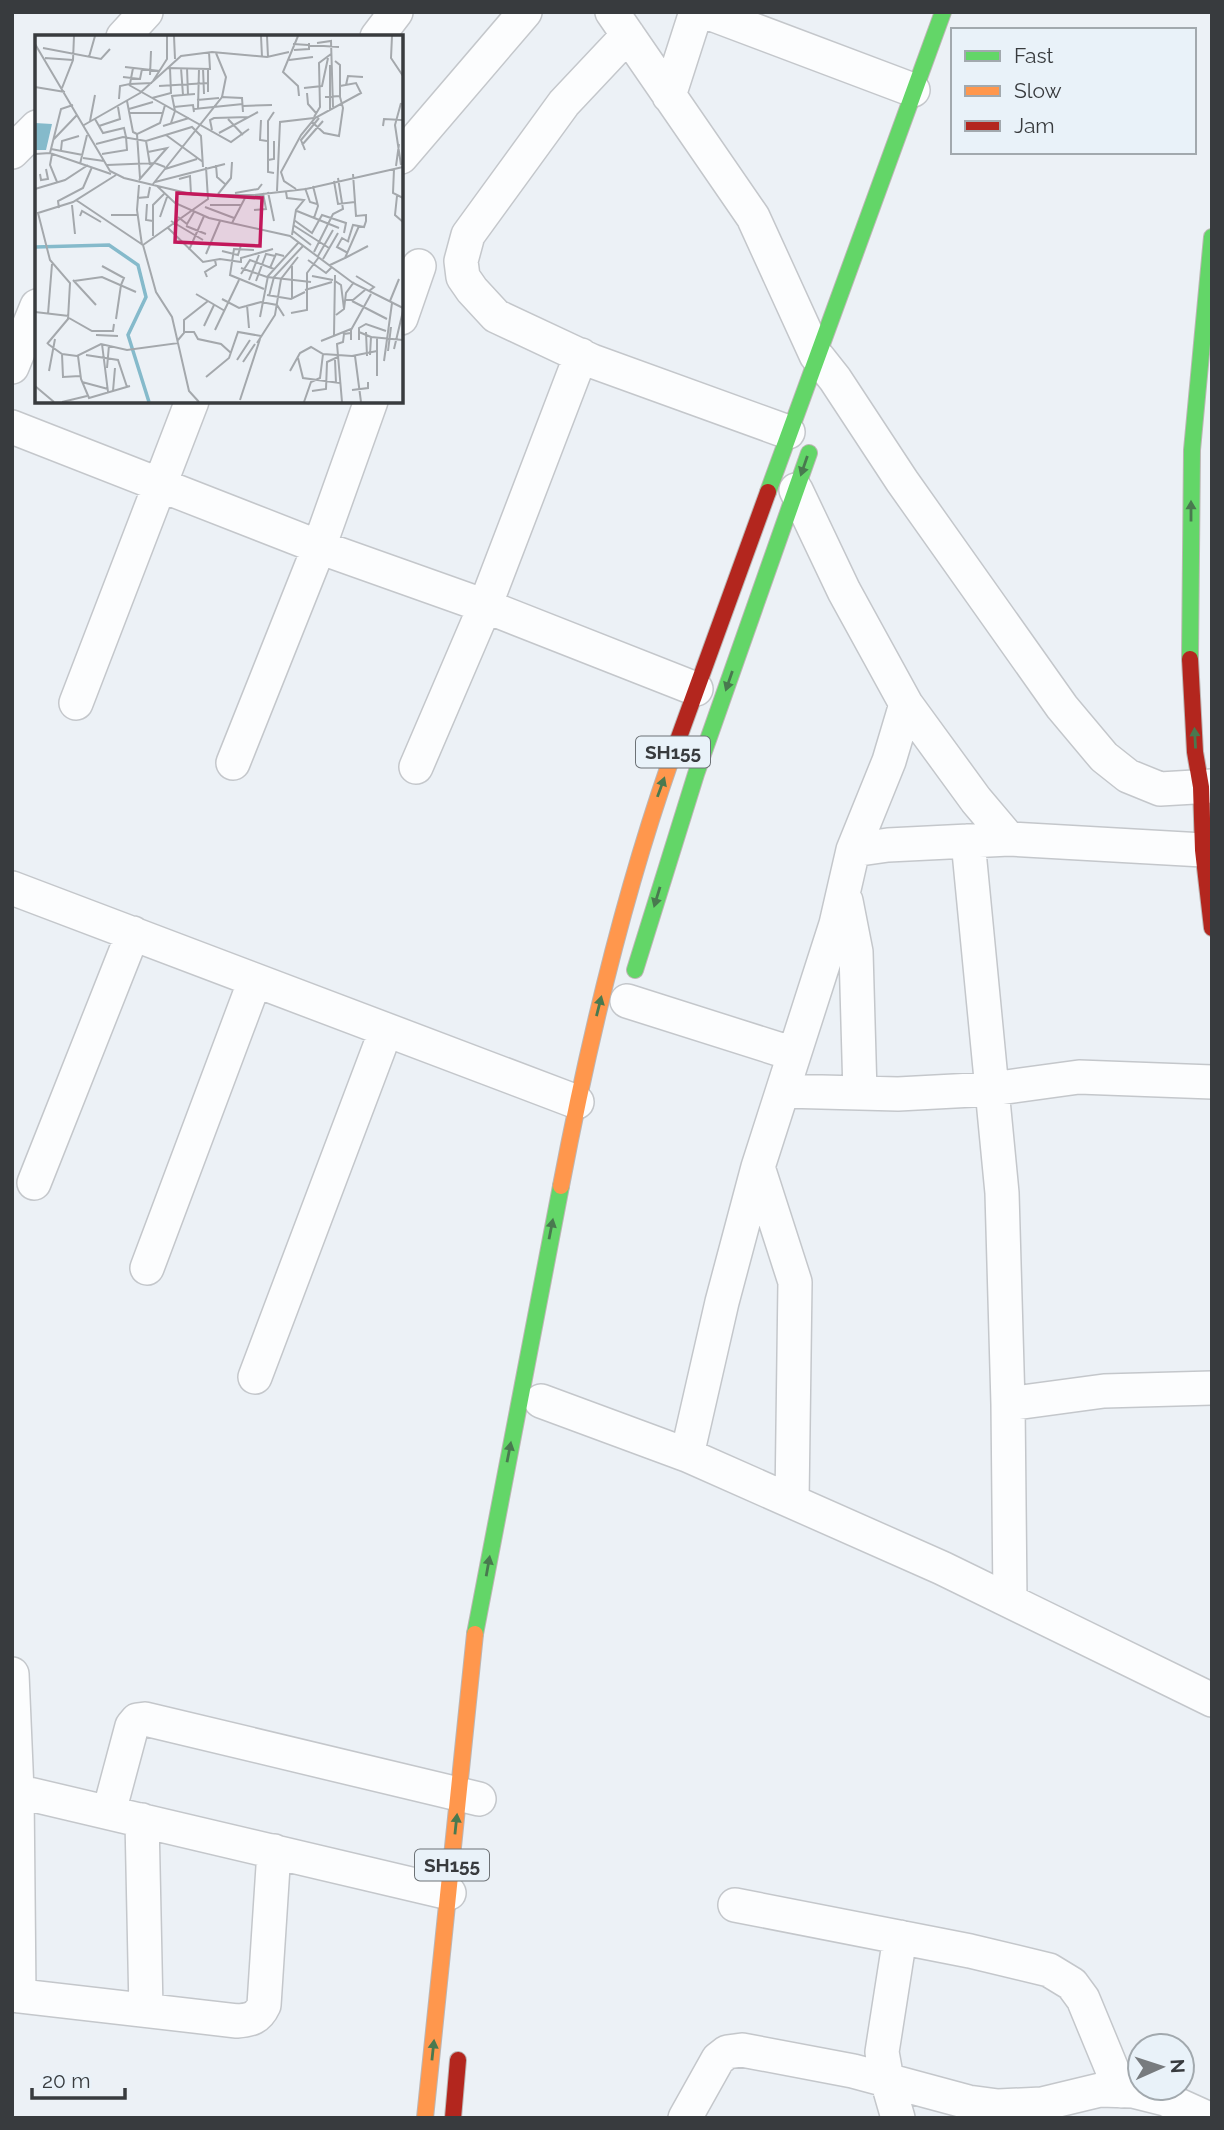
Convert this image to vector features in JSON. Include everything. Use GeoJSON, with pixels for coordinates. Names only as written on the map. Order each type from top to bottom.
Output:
{"type":"FeatureCollection","features":[{"type":"Feature","properties":{"kind":"main road","name":"SH155"},"geometry":{"type":"LineString","coordinates":[[425,2118],[449,1893],[474,1798],[465,1709],[480,1613],[576,1102],[608,971],[652,813],[696,689],[800,436],[829,374],[913,90],[943,12]]}},
{"type":"Feature","properties":{"kind":"main road"},"geometry":{"type":"LineString","coordinates":[[1212,237],[1192,450],[1189,634],[1195,752],[1206,786],[1203,850],[1212,928]]}},
{"type":"Feature","properties":{"kind":"main road","name":"SH155"},"geometry":{"type":"LineString","coordinates":[[626,1008],[641,948],[696,774],[796,490],[800,436]]}},
{"type":"Feature","properties":{"kind":"main road"},"geometry":{"type":"LineString","coordinates":[[453,2118],[460,2044]]}},
{"type":"Feature","properties":{"kind":"street"},"geometry":{"type":"LineString","coordinates":[[125,35],[146,12]]}},
{"type":"Feature","properties":{"kind":"street"},"geometry":{"type":"LineString","coordinates":[[379,35],[396,12]]}},
{"type":"Feature","properties":{"kind":"street"},"geometry":{"type":"LineString","coordinates":[[402,156],[525,12]]}},
{"type":"Feature","properties":{"kind":"street"},"geometry":{"type":"LineString","coordinates":[[669,96],[696,12]]}},
{"type":"Feature","properties":{"kind":"street"},"geometry":{"type":"LineString","coordinates":[[706,12],[913,90]]}},
{"type":"Feature","properties":{"kind":"street"},"geometry":{"type":"LineString","coordinates":[[800,436],[581,355],[496,316],[463,277],[461,261],[468,235],[620,24],[753,217],[829,374],[1062,707],[1104,757],[1128,776],[1160,789],[1206,786]]}},
{"type":"Feature","properties":{"kind":"street"},"geometry":{"type":"LineString","coordinates":[[12,152],[35,129]]}},
{"type":"Feature","properties":{"kind":"street"},"geometry":{"type":"LineString","coordinates":[[402,315],[419,266]]}},
{"type":"Feature","properties":{"kind":"street"},"geometry":{"type":"LineString","coordinates":[[12,366],[35,311]]}},
{"type":"Feature","properties":{"kind":"street"},"geometry":{"type":"LineString","coordinates":[[416,767],[485,606],[581,355]]}},
{"type":"Feature","properties":{"kind":"street"},"geometry":{"type":"LineString","coordinates":[[76,703],[192,402]]}},
{"type":"Feature","properties":{"kind":"street"},"geometry":{"type":"LineString","coordinates":[[233,763],[319,547],[371,402]]}},
{"type":"Feature","properties":{"kind":"street"},"geometry":{"type":"LineString","coordinates":[[12,427],[319,547],[485,606],[696,689]]}},
{"type":"Feature","properties":{"kind":"street"},"geometry":{"type":"LineString","coordinates":[[796,490],[844,591],[906,705],[976,800],[1009,839]]}},
{"type":"Feature","properties":{"kind":"street"},"geometry":{"type":"LineString","coordinates":[[687,1455],[722,1302],[758,1167],[836,924],[853,849],[888,761],[906,705]]}},
{"type":"Feature","properties":{"kind":"street"},"geometry":{"type":"LineString","coordinates":[[853,849],[1009,839],[1203,850]]}},
{"type":"Feature","properties":{"kind":"street"},"geometry":{"type":"LineString","coordinates":[[968,841],[1002,1193],[1010,1601]]}},
{"type":"Feature","properties":{"kind":"street"},"geometry":{"type":"LineString","coordinates":[[844,891],[856,952],[860,1093]]}},
{"type":"Feature","properties":{"kind":"street"},"geometry":{"type":"LineString","coordinates":[[15,898],[132,933],[576,1102]]}},
{"type":"Feature","properties":{"kind":"street"},"geometry":{"type":"LineString","coordinates":[[34,1183],[132,933]]}},
{"type":"Feature","properties":{"kind":"street"},"geometry":{"type":"LineString","coordinates":[[147,1268],[255,980]]}},
{"type":"Feature","properties":{"kind":"street"},"geometry":{"type":"LineString","coordinates":[[626,1008],[794,1054]]}},
{"type":"Feature","properties":{"kind":"street"},"geometry":{"type":"LineString","coordinates":[[255,1377],[386,1030]]}},
{"type":"Feature","properties":{"kind":"street"},"geometry":{"type":"LineString","coordinates":[[783,1091],[898,1094],[992,1089],[1079,1077],[1212,1082]]}},
{"type":"Feature","properties":{"kind":"street"},"geometry":{"type":"LineString","coordinates":[[758,1167],[795,1282],[792,1502]]}},
{"type":"Feature","properties":{"kind":"street"},"geometry":{"type":"LineString","coordinates":[[1008,1404],[1104,1391],[1212,1388]]}},
{"type":"Feature","properties":{"kind":"street"},"geometry":{"type":"LineString","coordinates":[[542,1400],[687,1455],[792,1502],[1010,1601],[1212,1700]]}},
{"type":"Feature","properties":{"kind":"street"},"geometry":{"type":"LineString","coordinates":[[12,1674],[16,1996],[237,2021],[250,2020],[260,2014],[264,2005],[274,1851]]}},
{"type":"Feature","properties":{"kind":"street"},"geometry":{"type":"LineString","coordinates":[[108,1812],[132,1726],[137,1720],[145,1719],[474,1798]]}},
{"type":"Feature","properties":{"kind":"street"},"geometry":{"type":"LineString","coordinates":[[15,1790],[449,1893]]}},
{"type":"Feature","properties":{"kind":"street"},"geometry":{"type":"LineString","coordinates":[[142,1820],[146,2010]]}},
{"type":"Feature","properties":{"kind":"street"},"geometry":{"type":"LineString","coordinates":[[735,1905],[900,1937],[1049,1970],[1072,1984],[1083,1999],[1121,2091]]}},
{"type":"Feature","properties":{"kind":"street"},"geometry":{"type":"LineString","coordinates":[[898,2118],[882,2053],[900,1937]]}},
{"type":"Feature","properties":{"kind":"street"},"geometry":{"type":"LineString","coordinates":[[685,2118],[718,2059],[727,2052],[742,2050],[887,2080],[968,2102],[998,2106],[1042,2104],[1100,2090],[1133,2091],[1165,2099],[1207,2118]]}},
{"type":"Feature","properties":{"kind":"traffic: fast"},"geometry":{"type":"LineString","coordinates":[[768,492],[943,12]]}},
{"type":"Feature","properties":{"kind":"traffic: fast"},"geometry":{"type":"LineString","coordinates":[[1190,659],[1192,450],[1212,237]]}},
{"type":"Feature","properties":{"kind":"traffic: fast"},"geometry":{"type":"LineString","coordinates":[[635,970],[696,774],[809,453]]}},
{"type":"Feature","properties":{"kind":"traffic: fast"},"geometry":{"type":"LineString","coordinates":[[475,1634],[561,1186]]}},
{"type":"Feature","properties":{"kind":"traffic: slow"},"geometry":{"type":"LineString","coordinates":[[561,1186],[609,966],[639,858],[674,751]]}},
{"type":"Feature","properties":{"kind":"traffic: slow"},"geometry":{"type":"LineString","coordinates":[[425,2118],[475,1634]]}},
{"type":"Feature","properties":{"kind":"traffic: jam"},"geometry":{"type":"LineString","coordinates":[[674,751],[768,492]]}},
{"type":"Feature","properties":{"kind":"traffic: jam"},"geometry":{"type":"LineString","coordinates":[[1190,659],[1195,752],[1201,787],[1203,850],[1212,928]]}},
{"type":"Feature","properties":{"kind":"traffic: jam"},"geometry":{"type":"LineString","coordinates":[[453,2118],[458,2060]]}}]}
